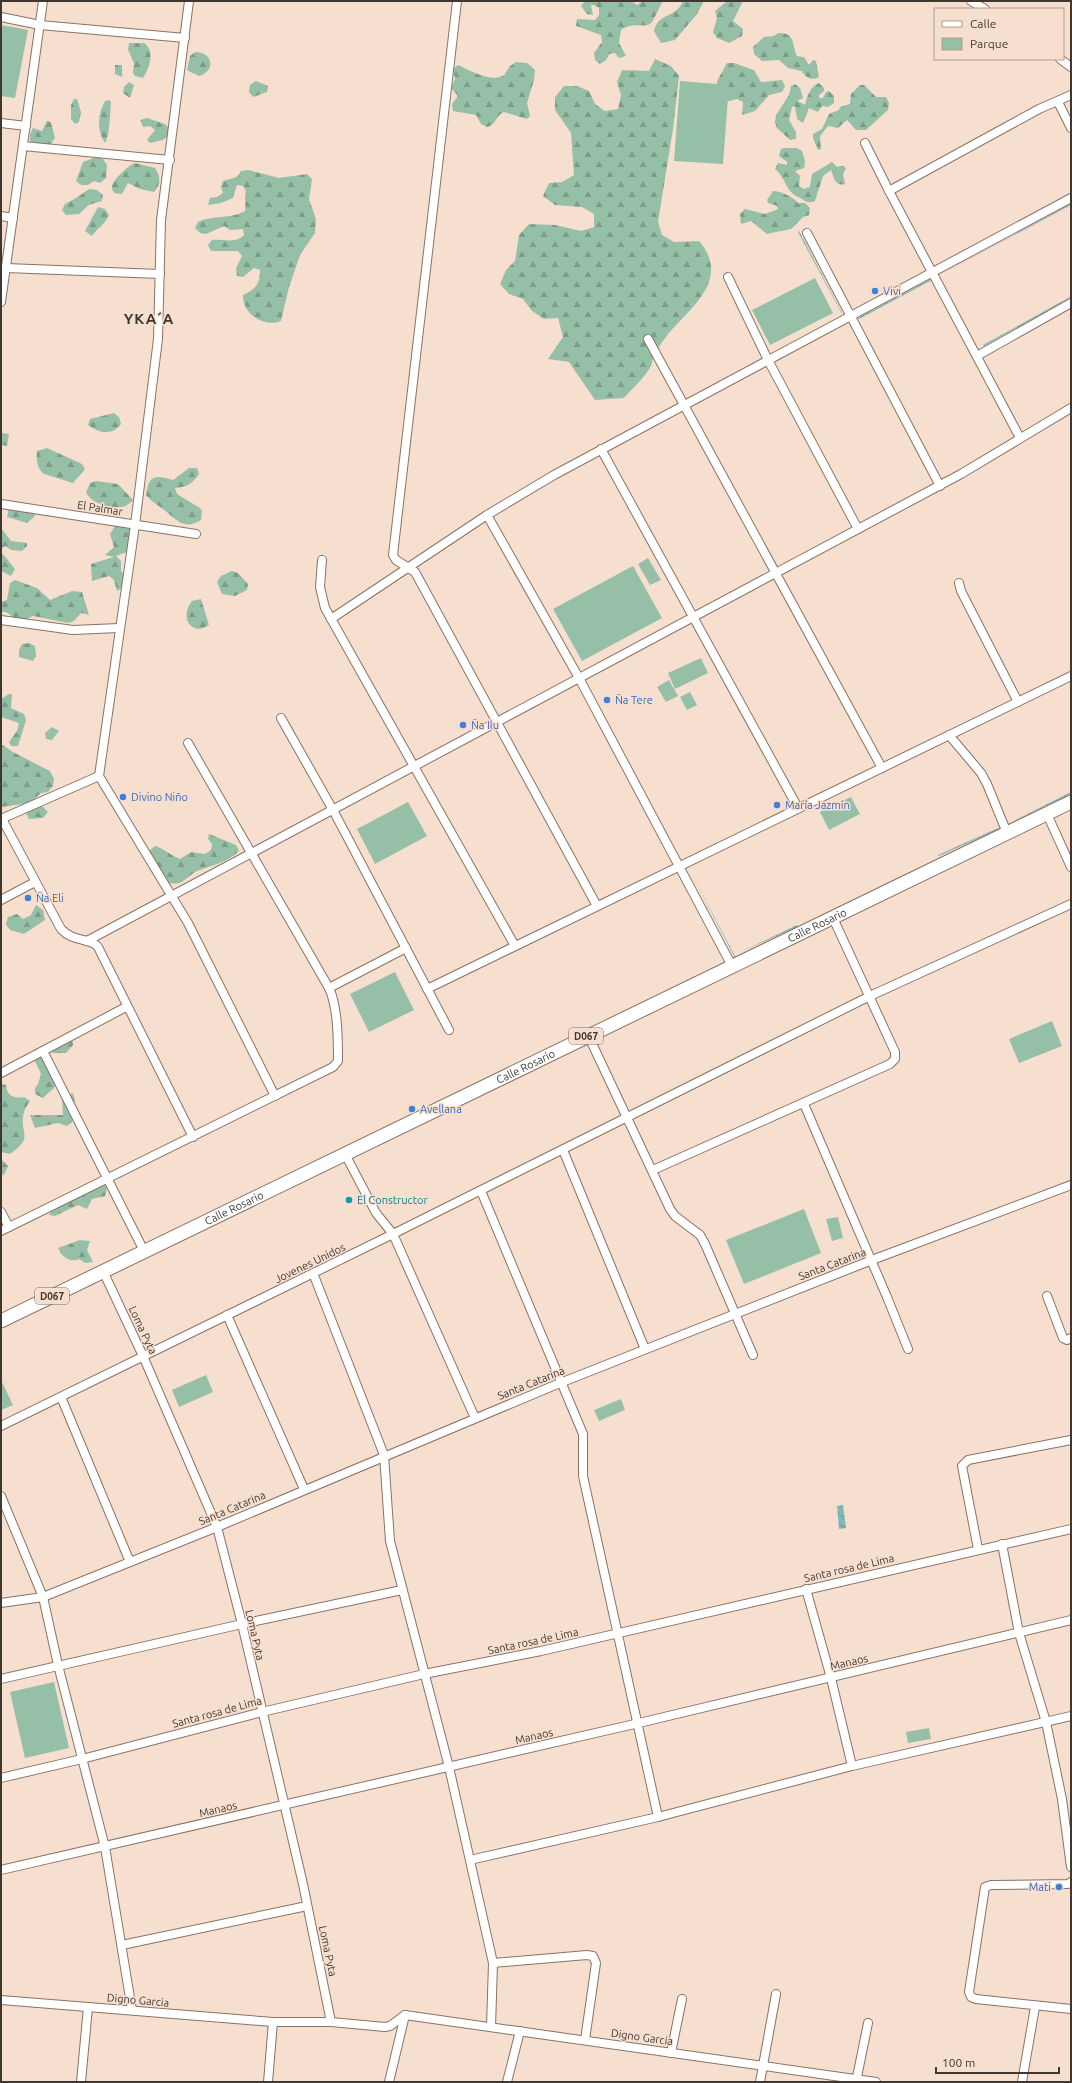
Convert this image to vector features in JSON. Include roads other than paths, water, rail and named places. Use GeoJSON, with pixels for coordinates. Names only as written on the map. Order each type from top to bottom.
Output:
{"type":"FeatureCollection","features":[{"type":"Feature","properties":{"kind":"main road","name":"Calle Rosario"},"geometry":{"type":"LineString","coordinates":[[1,1321],[1071,802]]}},
{"type":"Feature","properties":{"kind":"street"},"geometry":{"type":"LineString","coordinates":[[1,302],[43,1]]}},
{"type":"Feature","properties":{"kind":"street"},"geometry":{"type":"LineString","coordinates":[[189,1],[170,160],[165,182],[161,220],[158,339],[99,775],[170,896],[188,923],[275,1096]]}},
{"type":"Feature","properties":{"kind":"street"},"geometry":{"type":"LineString","coordinates":[[457,1],[393,548],[396,560],[415,572],[597,906]]}},
{"type":"Feature","properties":{"kind":"street"},"geometry":{"type":"LineString","coordinates":[[972,1],[983,8]]}},
{"type":"Feature","properties":{"kind":"street"},"geometry":{"type":"LineString","coordinates":[[1,17],[40,25],[185,38]]}},
{"type":"Feature","properties":{"kind":"street"},"geometry":{"type":"LineString","coordinates":[[1061,60],[1071,67]]}},
{"type":"Feature","properties":{"kind":"street"},"geometry":{"type":"LineString","coordinates":[[889,191],[1039,110],[1071,95]]}},
{"type":"Feature","properties":{"kind":"street"},"geometry":{"type":"LineString","coordinates":[[1058,102],[1071,128]]}},
{"type":"Feature","properties":{"kind":"street"},"geometry":{"type":"LineString","coordinates":[[1,123],[26,126]]}},
{"type":"Feature","properties":{"kind":"street"},"geometry":{"type":"LineString","coordinates":[[865,143],[1020,438]]}},
{"type":"Feature","properties":{"kind":"street"},"geometry":{"type":"LineString","coordinates":[[23,146],[170,160]]}},
{"type":"Feature","properties":{"kind":"street"},"geometry":{"type":"LineString","coordinates":[[331,619],[488,515],[554,475],[1071,198]]}},
{"type":"Feature","properties":{"kind":"street"},"geometry":{"type":"LineString","coordinates":[[1,216],[13,218]]}},
{"type":"Feature","properties":{"kind":"street"},"geometry":{"type":"LineString","coordinates":[[807,233],[940,486]]}},
{"type":"Feature","properties":{"kind":"street"},"geometry":{"type":"LineString","coordinates":[[6,268],[160,274]]}},
{"type":"Feature","properties":{"kind":"street"},"geometry":{"type":"LineString","coordinates":[[728,277],[768,360],[858,529]]}},
{"type":"Feature","properties":{"kind":"street"},"geometry":{"type":"LineString","coordinates":[[977,356],[1071,303]]}},
{"type":"Feature","properties":{"kind":"street"},"geometry":{"type":"LineString","coordinates":[[648,339],[882,768]]}},
{"type":"Feature","properties":{"kind":"street"},"geometry":{"type":"LineString","coordinates":[[87,940],[940,486],[1071,408]]}},
{"type":"Feature","properties":{"kind":"street"},"geometry":{"type":"LineString","coordinates":[[601,449],[798,808]]}},
{"type":"Feature","properties":{"kind":"street","name":"El Palmar"},"geometry":{"type":"LineString","coordinates":[[1,504],[196,534]]}},
{"type":"Feature","properties":{"kind":"street"},"geometry":{"type":"LineString","coordinates":[[488,515],[579,678],[732,966]]}},
{"type":"Feature","properties":{"kind":"street"},"geometry":{"type":"LineString","coordinates":[[322,560],[321,595],[331,619],[515,946]]}},
{"type":"Feature","properties":{"kind":"street"},"geometry":{"type":"LineString","coordinates":[[959,583],[961,591],[1018,702]]}},
{"type":"Feature","properties":{"kind":"street"},"geometry":{"type":"LineString","coordinates":[[1,620],[73,630],[119,628]]}},
{"type":"Feature","properties":{"kind":"street"},"geometry":{"type":"LineString","coordinates":[[427,989],[1071,676]]}},
{"type":"Feature","properties":{"kind":"street"},"geometry":{"type":"LineString","coordinates":[[281,718],[333,810],[449,1030]]}},
{"type":"Feature","properties":{"kind":"street"},"geometry":{"type":"LineString","coordinates":[[949,735],[987,784],[1007,833]]}},
{"type":"Feature","properties":{"kind":"street"},"geometry":{"type":"LineString","coordinates":[[1,1231],[275,1096],[336,1064],[338,1057],[335,1012],[332,995],[329,988],[188,743]]}},
{"type":"Feature","properties":{"kind":"street"},"geometry":{"type":"LineString","coordinates":[[99,775],[2,819],[61,930],[69,937],[87,940],[92,942],[98,948],[126,1007],[193,1136]]}},
{"type":"Feature","properties":{"kind":"street"},"geometry":{"type":"LineString","coordinates":[[1046,814],[1071,867]]}},
{"type":"Feature","properties":{"kind":"street"},"geometry":{"type":"LineString","coordinates":[[1,900],[35,882]]}},
{"type":"Feature","properties":{"kind":"street","name":"Jovenes Unidos"},"geometry":{"type":"LineString","coordinates":[[1,1426],[481,1191],[870,996],[1071,904]]}},
{"type":"Feature","properties":{"kind":"street"},"geometry":{"type":"LineString","coordinates":[[653,1170],[804,1104],[890,1064],[895,1059],[895,1052],[870,996],[832,918]]}},
{"type":"Feature","properties":{"kind":"street"},"geometry":{"type":"LineString","coordinates":[[329,988],[406,948]]}},
{"type":"Feature","properties":{"kind":"street"},"geometry":{"type":"LineString","coordinates":[[1,1073],[126,1007]]}},
{"type":"Feature","properties":{"kind":"street"},"geometry":{"type":"LineString","coordinates":[[588,1035],[675,1216],[700,1235],[705,1244],[753,1355]]}},
{"type":"Feature","properties":{"kind":"street"},"geometry":{"type":"LineString","coordinates":[[43,1051],[144,1251]]}},
{"type":"Feature","properties":{"kind":"street"},"geometry":{"type":"LineString","coordinates":[[804,1104],[872,1260],[908,1350]]}},
{"type":"Feature","properties":{"kind":"street"},"geometry":{"type":"LineString","coordinates":[[563,1150],[645,1349]]}},
{"type":"Feature","properties":{"kind":"street"},"geometry":{"type":"LineString","coordinates":[[345,1154],[376,1213],[393,1234],[474,1418]]}},
{"type":"Feature","properties":{"kind":"street","name":"Santa Catarina"},"geometry":{"type":"LineString","coordinates":[[1,1603],[43,1597],[217,1527],[384,1455],[560,1383],[872,1260],[1071,1185]]}},
{"type":"Feature","properties":{"kind":"street"},"geometry":{"type":"LineString","coordinates":[[481,1191],[560,1383],[583,1434],[583,1476],[639,1723],[658,1818]]}},
{"type":"Feature","properties":{"kind":"street"},"geometry":{"type":"LineString","coordinates":[[1,1212],[9,1227]]}},
{"type":"Feature","properties":{"kind":"street","name":"Loma Pyta"},"geometry":{"type":"LineString","coordinates":[[103,1271],[143,1356],[217,1527],[242,1624],[284,1805],[331,2022]]}},
{"type":"Feature","properties":{"kind":"street"},"geometry":{"type":"LineString","coordinates":[[313,1273],[384,1455],[388,1528],[402,1590],[449,1767],[493,1963],[491,2027]]}},
{"type":"Feature","properties":{"kind":"street"},"geometry":{"type":"LineString","coordinates":[[1047,1296],[1063,1338],[1067,1340],[1071,1338]]}},
{"type":"Feature","properties":{"kind":"street"},"geometry":{"type":"LineString","coordinates":[[228,1315],[304,1489]]}},
{"type":"Feature","properties":{"kind":"street"},"geometry":{"type":"LineString","coordinates":[[61,1397],[130,1562]]}},
{"type":"Feature","properties":{"kind":"street"},"geometry":{"type":"LineString","coordinates":[[978,1549],[962,1466],[963,1464],[968,1460],[1071,1440]]}},
{"type":"Feature","properties":{"kind":"street"},"geometry":{"type":"LineString","coordinates":[[1,1496],[43,1597],[58,1665],[104,1846],[132,2010]]}},
{"type":"Feature","properties":{"kind":"street","name":"Santa rosa de Lima"},"geometry":{"type":"LineString","coordinates":[[1,1778],[82,1759],[262,1712],[424,1674],[541,1651],[978,1549],[1071,1529]]}},
{"type":"Feature","properties":{"kind":"street"},"geometry":{"type":"LineString","coordinates":[[1002,1544],[1019,1633],[1046,1722],[1062,1799],[1071,1867]]}},
{"type":"Feature","properties":{"kind":"street"},"geometry":{"type":"LineString","coordinates":[[806,1589],[831,1678],[852,1766]]}},
{"type":"Feature","properties":{"kind":"street"},"geometry":{"type":"LineString","coordinates":[[1,1679],[242,1624],[402,1590]]}},
{"type":"Feature","properties":{"kind":"street","name":"Manaos"},"geometry":{"type":"LineString","coordinates":[[1,1870],[639,1723],[1071,1620]]}},
{"type":"Feature","properties":{"kind":"street"},"geometry":{"type":"LineString","coordinates":[[470,1860],[658,1818],[852,1766],[1071,1716]]}},
{"type":"Feature","properties":{"kind":"street"},"geometry":{"type":"LineString","coordinates":[[1062,1799],[1071,1799]]}},
{"type":"Feature","properties":{"kind":"street"},"geometry":{"type":"LineString","coordinates":[[1071,1882],[1068,1884],[991,1885],[985,1887],[969,1992],[970,1997],[1071,2009]]}},
{"type":"Feature","properties":{"kind":"street"},"geometry":{"type":"LineString","coordinates":[[122,1945],[307,1906]]}},
{"type":"Feature","properties":{"kind":"street"},"geometry":{"type":"LineString","coordinates":[[493,1963],[587,1954],[593,1956],[596,1962],[585,2040]]}},
{"type":"Feature","properties":{"kind":"street"},"geometry":{"type":"LineString","coordinates":[[760,2082],[776,1994]]}},
{"type":"Feature","properties":{"kind":"street"},"geometry":{"type":"LineString","coordinates":[[670,2053],[682,1999]]}},
{"type":"Feature","properties":{"kind":"street","name":"Digno Garcia"},"geometry":{"type":"LineString","coordinates":[[1,2000],[273,2022],[331,2022],[388,2027],[405,2015],[764,2066],[856,2081],[876,2082]]}},
{"type":"Feature","properties":{"kind":"street"},"geometry":{"type":"LineString","coordinates":[[1022,2082],[1036,2006]]}},
{"type":"Feature","properties":{"kind":"street"},"geometry":{"type":"LineString","coordinates":[[81,2082],[88,2007]]}},
{"type":"Feature","properties":{"kind":"street"},"geometry":{"type":"LineString","coordinates":[[389,2082],[405,2015]]}},
{"type":"Feature","properties":{"kind":"street"},"geometry":{"type":"LineString","coordinates":[[268,2082],[273,2022]]}},
{"type":"Feature","properties":{"kind":"street"},"geometry":{"type":"LineString","coordinates":[[856,2081],[868,2023]]}},
{"type":"Feature","properties":{"kind":"street"},"geometry":{"type":"LineString","coordinates":[[508,2082],[520,2031]]}},
{"type":"Feature","properties":{"kind":"water"},"geometry":{"type":"Polygon","coordinates":[[[1071,204],[1071,205],[942,274],[1071,204]]]}},
{"type":"Feature","properties":{"kind":"water"},"geometry":{"type":"Polygon","coordinates":[[[799,231],[842,313],[842,314],[798,232],[799,231]]]}},
{"type":"Feature","properties":{"kind":"water"},"geometry":{"type":"Polygon","coordinates":[[[931,279],[932,280],[859,319],[858,318],[931,279]]]}},
{"type":"Feature","properties":{"kind":"water"},"geometry":{"type":"Polygon","coordinates":[[[1070,297],[984,346],[983,345],[1070,297]]]}},
{"type":"Feature","properties":{"kind":"water"},"geometry":{"type":"Polygon","coordinates":[[[1071,792],[1071,794],[1011,822],[1071,792]]]}},
{"type":"Feature","properties":{"kind":"water"},"geometry":{"type":"Polygon","coordinates":[[[998,828],[999,829],[939,856],[938,855],[998,828]]]}},
{"type":"Feature","properties":{"kind":"water"},"geometry":{"type":"Polygon","coordinates":[[[690,871],[736,958],[735,958],[690,871]]]}},
{"type":"Feature","properties":{"kind":"water"},"geometry":{"type":"Polygon","coordinates":[[[797,925],[797,927],[736,954],[797,925]]]}},
{"type":"Feature","properties":{"kind":"water"},"geometry":{"type":"Polygon","coordinates":[[[843,1505],[846,1528],[839,1529],[837,1506],[843,1505]]]}},
{"type":"Feature","properties":{"kind":"place","name":"Vivi"},"geometry":{"type":"Point","coordinates":[875,291]}},
{"type":"Feature","properties":{"kind":"place","name":"Ña Tere"},"geometry":{"type":"Point","coordinates":[607,700]}},
{"type":"Feature","properties":{"kind":"place","name":"Ña Ilu"},"geometry":{"type":"Point","coordinates":[463,725]}},
{"type":"Feature","properties":{"kind":"place","name":"Divino Niño"},"geometry":{"type":"Point","coordinates":[123,797]}},
{"type":"Feature","properties":{"kind":"place","name":"María Jazmín"},"geometry":{"type":"Point","coordinates":[777,805]}},
{"type":"Feature","properties":{"kind":"place","name":"Ña Eli"},"geometry":{"type":"Point","coordinates":[28,898]}},
{"type":"Feature","properties":{"kind":"place","name":"Avellana"},"geometry":{"type":"Point","coordinates":[412,1109]}},
{"type":"Feature","properties":{"kind":"place","name":"El Constructor"},"geometry":{"type":"Point","coordinates":[349,1200]}},
{"type":"Feature","properties":{"kind":"place","name":"Mati"},"geometry":{"type":"Point","coordinates":[1059,1887]}},
{"type":"Feature","properties":{"kind":"district","name":"YKA´A"},"geometry":{"type":"Point","coordinates":[149,318]}}]}
